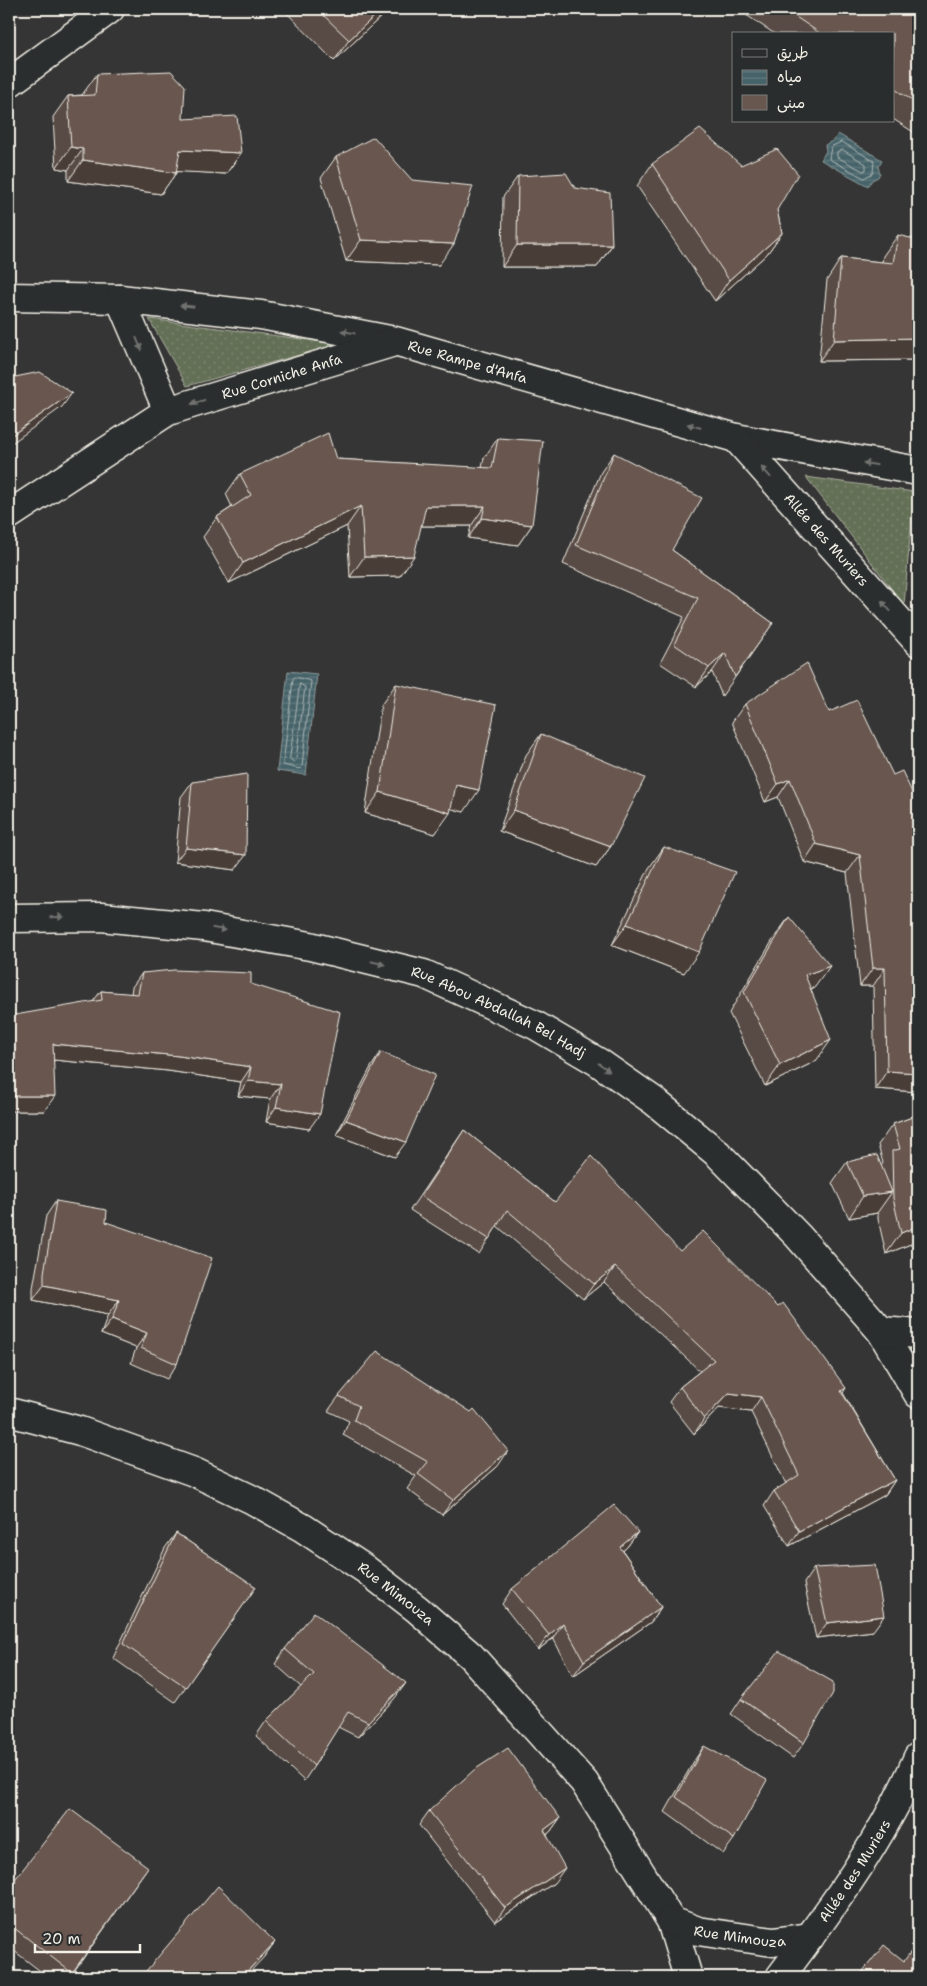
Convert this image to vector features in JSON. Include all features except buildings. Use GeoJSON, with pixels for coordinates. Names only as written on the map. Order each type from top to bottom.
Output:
{"type":"FeatureCollection","features":[{"type":"Feature","properties":{"kind":"street"},"geometry":{"type":"LineString","coordinates":[[9,83],[110,9]]}},
{"type":"Feature","properties":{"kind":"street","name":"Rue Rampe d'Anfa"},"geometry":{"type":"LineString","coordinates":[[9,297],[120,299],[260,315],[395,342],[736,438],[918,471]]}},
{"type":"Feature","properties":{"kind":"street"},"geometry":{"type":"LineString","coordinates":[[120,299],[168,411]]}},
{"type":"Feature","properties":{"kind":"street","name":"Rue Corniche Anfa"},"geometry":{"type":"LineString","coordinates":[[9,515],[168,411],[395,342]]}},
{"type":"Feature","properties":{"kind":"street","name":"Allée des Muriers"},"geometry":{"type":"LineString","coordinates":[[736,438],[918,642]]}},
{"type":"Feature","properties":{"kind":"street","name":"Rue Abou Abdallah Bel Hadj"},"geometry":{"type":"LineString","coordinates":[[9,918],[101,917],[204,927],[310,946],[424,974],[535,1025],[598,1062],[654,1101],[718,1154],[798,1236],[881,1331],[918,1394]]}},
{"type":"Feature","properties":{"kind":"street"},"geometry":{"type":"LineString","coordinates":[[881,1331],[918,1334]]}},
{"type":"Feature","properties":{"kind":"street","name":"Rue Mimouza"},"geometry":{"type":"LineString","coordinates":[[9,1412],[80,1431],[194,1472],[251,1499],[303,1528],[380,1580],[417,1609],[471,1656],[584,1782],[671,1921],[688,1977]]}},
{"type":"Feature","properties":{"kind":"street","name":"Allée des Muriers"},"geometry":{"type":"LineString","coordinates":[[780,1977],[810,1937],[879,1834],[918,1758]]}},
{"type":"Feature","properties":{"kind":"street","name":"Rue Mimouza"},"geometry":{"type":"LineString","coordinates":[[671,1921],[698,1931],[773,1942],[810,1937]]}},
{"type":"Feature","properties":{"kind":"green space"},"geometry":{"type":"Polygon","coordinates":[[[149,319],[339,344],[187,386],[149,319]]]}},
{"type":"Feature","properties":{"kind":"green space"},"geometry":{"type":"Polygon","coordinates":[[[806,477],[914,492],[904,605],[806,477]]]}},
{"type":"Feature","properties":{"kind":"water"},"geometry":{"type":"Polygon","coordinates":[[[838,134],[882,160],[878,167],[880,173],[878,177],[872,180],[868,186],[821,160],[826,151],[825,145],[834,140],[838,134]]]}},
{"type":"Feature","properties":{"kind":"water"},"geometry":{"type":"Polygon","coordinates":[[[288,671],[317,674],[306,775],[277,771],[288,671]]]}}]}
